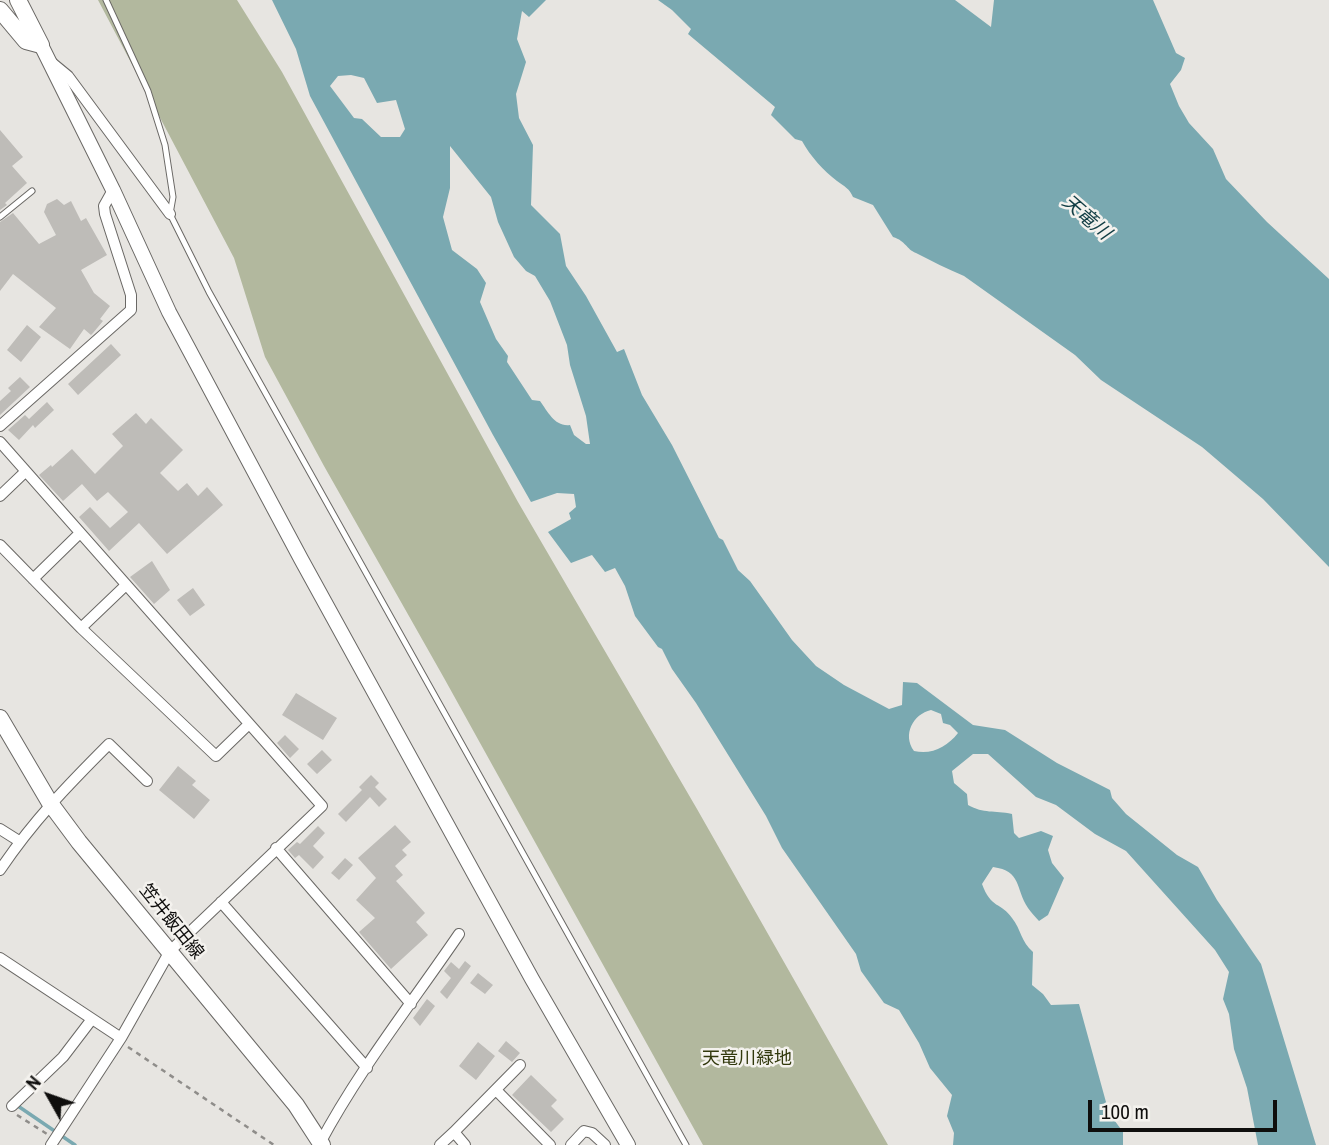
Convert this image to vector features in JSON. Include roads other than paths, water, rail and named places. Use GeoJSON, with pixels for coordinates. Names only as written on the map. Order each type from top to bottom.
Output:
{"type":"FeatureCollection","features":[{"type":"Feature","properties":{"kind":"main road"},"geometry":{"type":"LineString","coordinates":[[19,0],[45,52]]}},
{"type":"Feature","properties":{"kind":"main road"},"geometry":{"type":"LineString","coordinates":[[0,10],[26,41],[45,52]]}},
{"type":"Feature","properties":{"kind":"main road","name":"笠井飯田線"},"geometry":{"type":"LineString","coordinates":[[0,718],[50,803],[79,842],[296,1105],[322,1145]]}},
{"type":"Feature","properties":{"kind":"street"},"geometry":{"type":"LineString","coordinates":[[45,52],[169,312],[300,559],[628,1145]]}},
{"type":"Feature","properties":{"kind":"street"},"geometry":{"type":"LineString","coordinates":[[45,52],[68,76],[170,214]]}},
{"type":"Feature","properties":{"kind":"street"},"geometry":{"type":"LineString","coordinates":[[0,426],[131,310],[131,295],[105,214],[104,206],[113,190]]}},
{"type":"Feature","properties":{"kind":"street"},"geometry":{"type":"LineString","coordinates":[[0,442],[321,806],[170,951],[120,1039],[55,1138]]}},
{"type":"Feature","properties":{"kind":"street"},"geometry":{"type":"LineString","coordinates":[[0,496],[25,472]]}},
{"type":"Feature","properties":{"kind":"street"},"geometry":{"type":"LineString","coordinates":[[33,579],[80,533]]}},
{"type":"Feature","properties":{"kind":"street"},"geometry":{"type":"LineString","coordinates":[[0,545],[81,628],[216,756],[248,725]]}},
{"type":"Feature","properties":{"kind":"street"},"geometry":{"type":"LineString","coordinates":[[81,628],[126,585]]}},
{"type":"Feature","properties":{"kind":"street"},"geometry":{"type":"LineString","coordinates":[[0,870],[19,841],[50,803],[109,744],[147,781]]}},
{"type":"Feature","properties":{"kind":"street"},"geometry":{"type":"LineString","coordinates":[[0,829],[19,841]]}},
{"type":"Feature","properties":{"kind":"street"},"geometry":{"type":"LineString","coordinates":[[276,848],[411,1004]]}},
{"type":"Feature","properties":{"kind":"street"},"geometry":{"type":"LineString","coordinates":[[221,902],[367,1068]]}},
{"type":"Feature","properties":{"kind":"street"},"geometry":{"type":"LineString","coordinates":[[322,1145],[324,1132],[459,934]]}},
{"type":"Feature","properties":{"kind":"street"},"geometry":{"type":"LineString","coordinates":[[0,958],[120,1039]]}},
{"type":"Feature","properties":{"kind":"street"},"geometry":{"type":"LineString","coordinates":[[13,1105],[63,1057],[92,1019]]}},
{"type":"Feature","properties":{"kind":"street"},"geometry":{"type":"LineString","coordinates":[[440,1145],[520,1065]]}},
{"type":"Feature","properties":{"kind":"street"},"geometry":{"type":"LineString","coordinates":[[496,1090],[550,1145]]}},
{"type":"Feature","properties":{"kind":"street"},"geometry":{"type":"LineString","coordinates":[[571,1145],[584,1131],[593,1133],[605,1145]]}},
{"type":"Feature","properties":{"kind":"street"},"geometry":{"type":"LineString","coordinates":[[454,1132],[465,1145]]}},
{"type":"Feature","properties":{"kind":"lane"},"geometry":{"type":"LineString","coordinates":[[106,0],[148,91],[165,145],[173,197],[170,214],[209,292],[686,1145]]}},
{"type":"Feature","properties":{"kind":"lane"},"geometry":{"type":"LineString","coordinates":[[0,217],[32,191]]}},
{"type":"Feature","properties":{"kind":"water"},"geometry":{"type":"Polygon","coordinates":[[[272,0],[546,0],[529,17],[522,11],[517,39],[526,62],[516,94],[519,118],[533,145],[531,205],[560,234],[566,266],[617,352],[624,349],[642,395],[672,445],[738,570],[750,581],[792,640],[816,666],[844,685],[889,709],[902,705],[903,682],[917,683],[973,725],[1005,730],[1057,763],[1110,790],[1112,798],[1126,814],[1177,855],[1198,867],[1261,964],[1316,1145],[1258,1145],[1247,1088],[1234,1049],[1229,1014],[1223,999],[1229,972],[1215,950],[1126,851],[1095,834],[1056,805],[1036,797],[988,754],[973,754],[952,771],[954,783],[967,794],[968,805],[984,811],[1012,814],[1014,833],[1019,838],[1041,831],[1053,836],[1048,850],[1052,863],[1064,878],[1048,915],[1039,921],[1028,908],[1009,872],[993,867],[982,884],[989,898],[1012,918],[1033,952],[1032,985],[1051,1005],[1079,1004],[1109,1113],[1123,1132],[1123,1145],[953,1145],[954,1133],[947,1116],[952,1095],[930,1068],[899,1010],[884,1003],[861,971],[856,954],[782,848],[766,816],[662,649],[635,616],[625,586],[615,568],[605,572],[592,555],[571,563],[548,532],[571,519],[569,513],[576,507],[574,494],[557,493],[531,502],[310,96],[296,49],[272,0]],[[338,76],[330,86],[354,118],[362,119],[381,137],[400,137],[405,129],[396,100],[377,103],[364,78],[338,76]],[[450,146],[450,188],[443,217],[452,250],[477,269],[486,283],[480,302],[496,339],[508,356],[507,362],[532,400],[540,401],[556,421],[570,425],[574,435],[590,444],[586,416],[570,365],[567,345],[550,301],[535,276],[526,271],[514,257],[498,222],[491,197],[450,146]],[[931,710],[925,712],[911,726],[909,732],[914,751],[939,749],[958,733],[950,725],[943,723],[941,714],[931,710]]]}},
{"type":"Feature","properties":{"kind":"water","name":"天竜川"},"geometry":{"type":"Polygon","coordinates":[[[658,0],[955,0],[991,27],[994,0],[1153,0],[1176,53],[1185,58],[1181,70],[1170,84],[1189,123],[1213,149],[1226,179],[1267,222],[1329,279],[1329,567],[1263,499],[1202,447],[1101,380],[1075,355],[964,276],[913,251],[893,237],[873,205],[853,197],[827,173],[802,141],[795,139],[771,115],[775,107],[688,34],[691,29],[658,0]]]}},
{"type":"Feature","properties":{"kind":"waterway"},"geometry":{"type":"LineString","coordinates":[[15,1104],[75,1145]]}},
{"type":"Feature","properties":{"kind":"park label","name":"天竜川緑地"},"geometry":{"type":"Point","coordinates":[747,1059]}}]}
